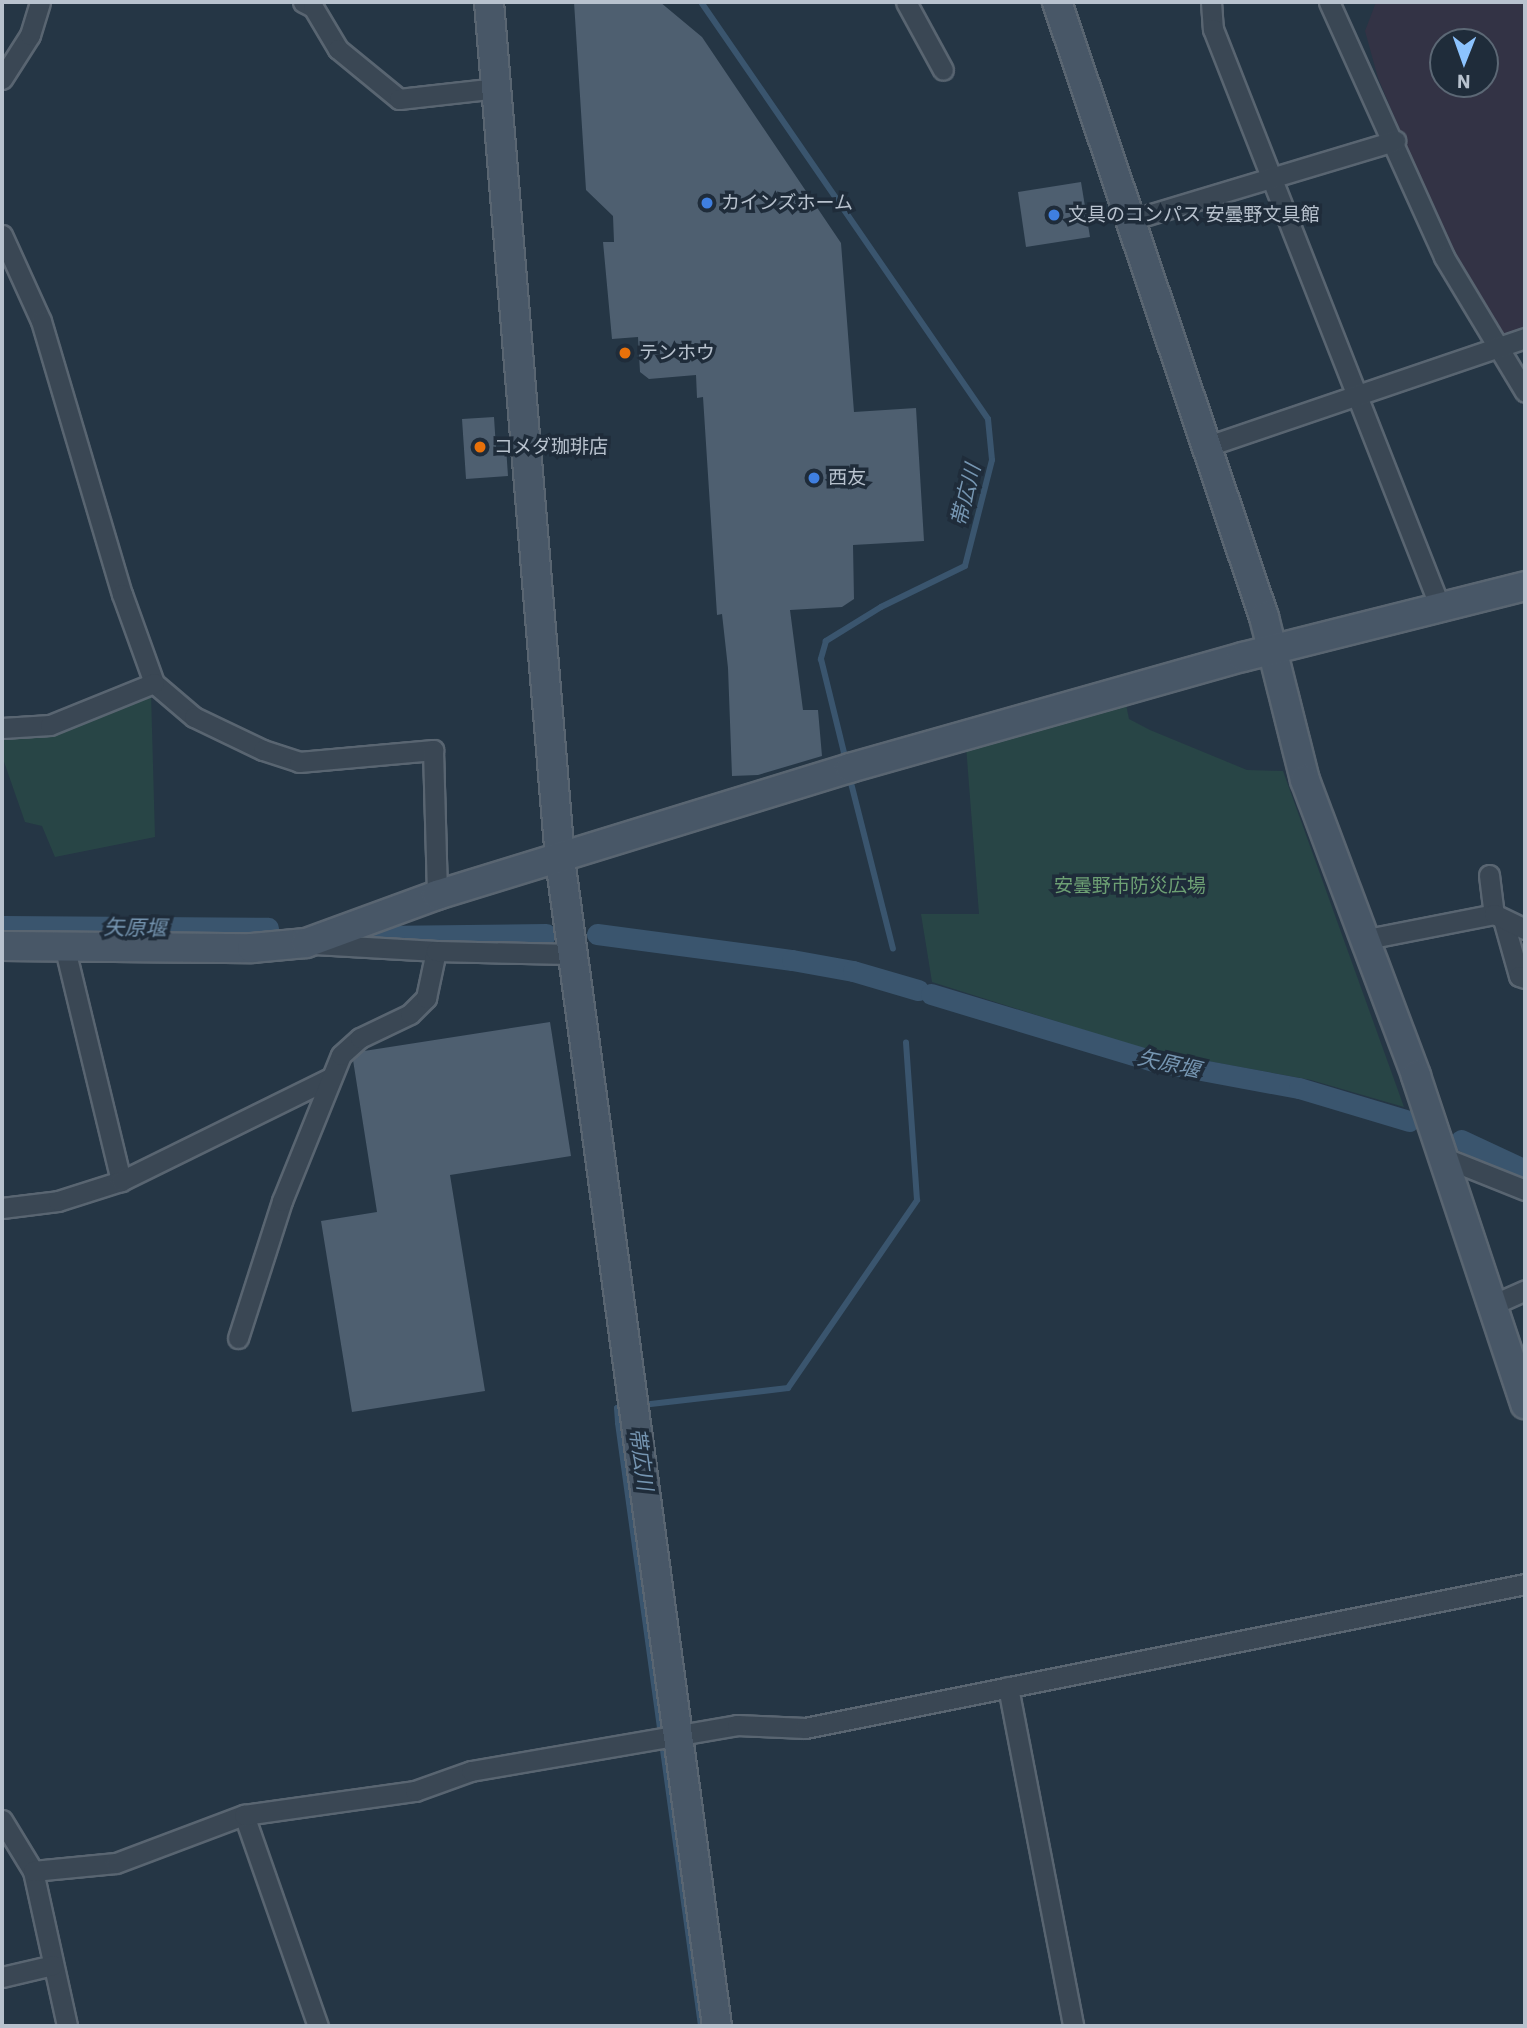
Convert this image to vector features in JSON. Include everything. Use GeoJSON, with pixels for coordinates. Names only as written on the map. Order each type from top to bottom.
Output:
{"type":"FeatureCollection","features":[{"type":"Feature","properties":{"kind":"street"},"geometry":{"type":"LineString","coordinates":[[2,79],[30,35],[40,2]]}},
{"type":"Feature","properties":{"kind":"street"},"geometry":{"type":"LineString","coordinates":[[303,2],[313,8],[338,48],[399,99],[497,88]]}},
{"type":"Feature","properties":{"kind":"street"},"geometry":{"type":"LineString","coordinates":[[489,2],[559,859],[675,1735],[717,2026]]}},
{"type":"Feature","properties":{"kind":"street"},"geometry":{"type":"LineString","coordinates":[[906,2],[943,70]]}},
{"type":"Feature","properties":{"kind":"street"},"geometry":{"type":"LineString","coordinates":[[1057,2],[1208,446],[1272,650],[1305,780],[1362,940],[1445,1158],[1525,1404]]}},
{"type":"Feature","properties":{"kind":"street"},"geometry":{"type":"LineString","coordinates":[[1211,2],[1213,29],[1355,399],[1440,607]]}},
{"type":"Feature","properties":{"kind":"street"},"geometry":{"type":"LineString","coordinates":[[1329,2],[1395,141],[1444,257],[1525,392]]}},
{"type":"Feature","properties":{"kind":"street"},"geometry":{"type":"LineString","coordinates":[[1131,220],[1395,141]]}},
{"type":"Feature","properties":{"kind":"street"},"geometry":{"type":"LineString","coordinates":[[2,235],[41,321],[122,594],[154,683],[194,717],[263,750],[299,762],[433,750],[437,895]]}},
{"type":"Feature","properties":{"kind":"street"},"geometry":{"type":"LineString","coordinates":[[1208,446],[1355,399],[1525,338]]}},
{"type":"Feature","properties":{"kind":"street"},"geometry":{"type":"LineString","coordinates":[[306,943],[356,922],[437,895],[850,768],[1272,650],[1525,586]]}},
{"type":"Feature","properties":{"kind":"street"},"geometry":{"type":"LineString","coordinates":[[2,728],[50,725],[154,683]]}},
{"type":"Feature","properties":{"kind":"street"},"geometry":{"type":"LineString","coordinates":[[1489,875],[1498,917],[1519,976],[1525,978]]}},
{"type":"Feature","properties":{"kind":"street"},"geometry":{"type":"LineString","coordinates":[[1362,940],[1498,917],[1525,929]]}},
{"type":"Feature","properties":{"kind":"street"},"geometry":{"type":"LineString","coordinates":[[2,946],[252,948],[306,943],[436,951],[572,954]]}},
{"type":"Feature","properties":{"kind":"street"},"geometry":{"type":"LineString","coordinates":[[64,945],[121,1181]]}},
{"type":"Feature","properties":{"kind":"street"},"geometry":{"type":"LineString","coordinates":[[238,1338],[282,1201],[328,1079],[341,1055],[360,1038],[410,1014],[426,998],[436,951]]}},
{"type":"Feature","properties":{"kind":"street"},"geometry":{"type":"LineString","coordinates":[[2,1208],[58,1201],[121,1181],[328,1079]]}},
{"type":"Feature","properties":{"kind":"street"},"geometry":{"type":"LineString","coordinates":[[1445,1158],[1461,1161],[1525,1190]]}},
{"type":"Feature","properties":{"kind":"street"},"geometry":{"type":"LineString","coordinates":[[1492,1305],[1525,1290]]}},
{"type":"Feature","properties":{"kind":"street"},"geometry":{"type":"LineString","coordinates":[[33,1871],[116,1863],[244,1815],[415,1791],[471,1771],[737,1725],[804,1728],[1525,1584]]}},
{"type":"Feature","properties":{"kind":"street"},"geometry":{"type":"LineString","coordinates":[[1008,1687],[1073,2026]]}},
{"type":"Feature","properties":{"kind":"street"},"geometry":{"type":"LineString","coordinates":[[244,1815],[318,2026]]}},
{"type":"Feature","properties":{"kind":"street"},"geometry":{"type":"LineString","coordinates":[[2,1820],[33,1871],[67,2026]]}},
{"type":"Feature","properties":{"kind":"street"},"geometry":{"type":"LineString","coordinates":[[2,1977],[53,1965]]}},
{"type":"Feature","properties":{"kind":"shaded area"},"geometry":{"type":"Polygon","coordinates":[[[1376,2],[1525,2],[1525,332],[1504,340],[1450,250],[1378,78],[1365,31],[1376,2]]]}},
{"type":"Feature","properties":{"kind":"green space"},"geometry":{"type":"Polygon","coordinates":[[[151,693],[155,837],[55,857],[42,826],[25,822],[2,756],[2,735],[151,693]]]}},
{"type":"Feature","properties":{"kind":"green space","name":"安曇野市防災広場"},"geometry":{"type":"Polygon","coordinates":[[[1125,700],[1129,719],[1150,730],[1247,770],[1283,771],[1404,1107],[1311,1080],[1147,1050],[932,982],[921,914],[979,914],[966,746],[1125,700]]]}},
{"type":"Feature","properties":{"kind":"building"},"geometry":{"type":"Polygon","coordinates":[[[574,2],[660,2],[702,37],[841,243],[854,412],[916,408],[924,541],[853,545],[854,599],[842,607],[790,610],[803,710],[818,710],[822,756],[758,775],[732,776],[728,668],[722,614],[717,615],[703,397],[697,398],[696,375],[649,379],[640,372],[638,337],[612,339],[603,242],[614,242],[613,216],[586,190],[574,2]]]}},
{"type":"Feature","properties":{"kind":"building","name":"文具のコンパス 安曇野文具館"},"geometry":{"type":"Polygon","coordinates":[[[1081,182],[1090,237],[1026,247],[1018,192],[1081,182]]]}},
{"type":"Feature","properties":{"kind":"building"},"geometry":{"type":"Polygon","coordinates":[[[494,417],[496,448],[506,447],[508,476],[466,479],[462,419],[494,417]]]}},
{"type":"Feature","properties":{"kind":"building"},"geometry":{"type":"Polygon","coordinates":[[[550,1022],[571,1156],[450,1175],[485,1391],[352,1412],[321,1221],[377,1212],[353,1060],[364,1051],[550,1022]]]}},
{"type":"Feature","properties":{"kind":"waterway","name":"帯広川"},"geometry":{"type":"LineString","coordinates":[[701,2],[988,419],[992,460],[965,566],[881,607],[826,641],[821,659],[846,761]]}},
{"type":"Feature","properties":{"kind":"waterway","name":"帯広川"},"geometry":{"type":"LineString","coordinates":[[849,775],[893,949]]}},
{"type":"Feature","properties":{"kind":"waterway","name":"矢原堰"},"geometry":{"type":"LineString","coordinates":[[2,926],[268,928]]}},
{"type":"Feature","properties":{"kind":"waterway","name":"矢原堰"},"geometry":{"type":"LineString","coordinates":[[379,936],[546,934]]}},
{"type":"Feature","properties":{"kind":"waterway","name":"矢原堰"},"geometry":{"type":"LineString","coordinates":[[597,934],[792,960],[853,971],[918,990]]}},
{"type":"Feature","properties":{"kind":"waterway","name":"矢原堰"},"geometry":{"type":"LineString","coordinates":[[931,994],[1153,1061],[1299,1088],[1409,1121]]}},
{"type":"Feature","properties":{"kind":"waterway","name":"帯広川"},"geometry":{"type":"LineString","coordinates":[[642,1405],[788,1388],[917,1200],[906,1042]]}},
{"type":"Feature","properties":{"kind":"waterway","name":"矢原堰"},"geometry":{"type":"LineString","coordinates":[[1461,1140],[1525,1170]]}},
{"type":"Feature","properties":{"kind":"waterway","name":"帯広川"},"geometry":{"type":"LineString","coordinates":[[628,1406],[617,1408],[618,1423],[701,2026]]}},
{"type":"Feature","properties":{"kind":"place","name":"カインズホーム"},"geometry":{"type":"Point","coordinates":[707,203]}},
{"type":"Feature","properties":{"kind":"place","name":"文具のコンパス 安曇野文具館"},"geometry":{"type":"Point","coordinates":[1054,215]}},
{"type":"Feature","properties":{"kind":"place","name":"テンホウ"},"geometry":{"type":"Point","coordinates":[625,353]}},
{"type":"Feature","properties":{"kind":"place","name":"コメダ珈琲店"},"geometry":{"type":"Point","coordinates":[480,447]}},
{"type":"Feature","properties":{"kind":"place","name":"西友"},"geometry":{"type":"Point","coordinates":[814,478]}}]}
